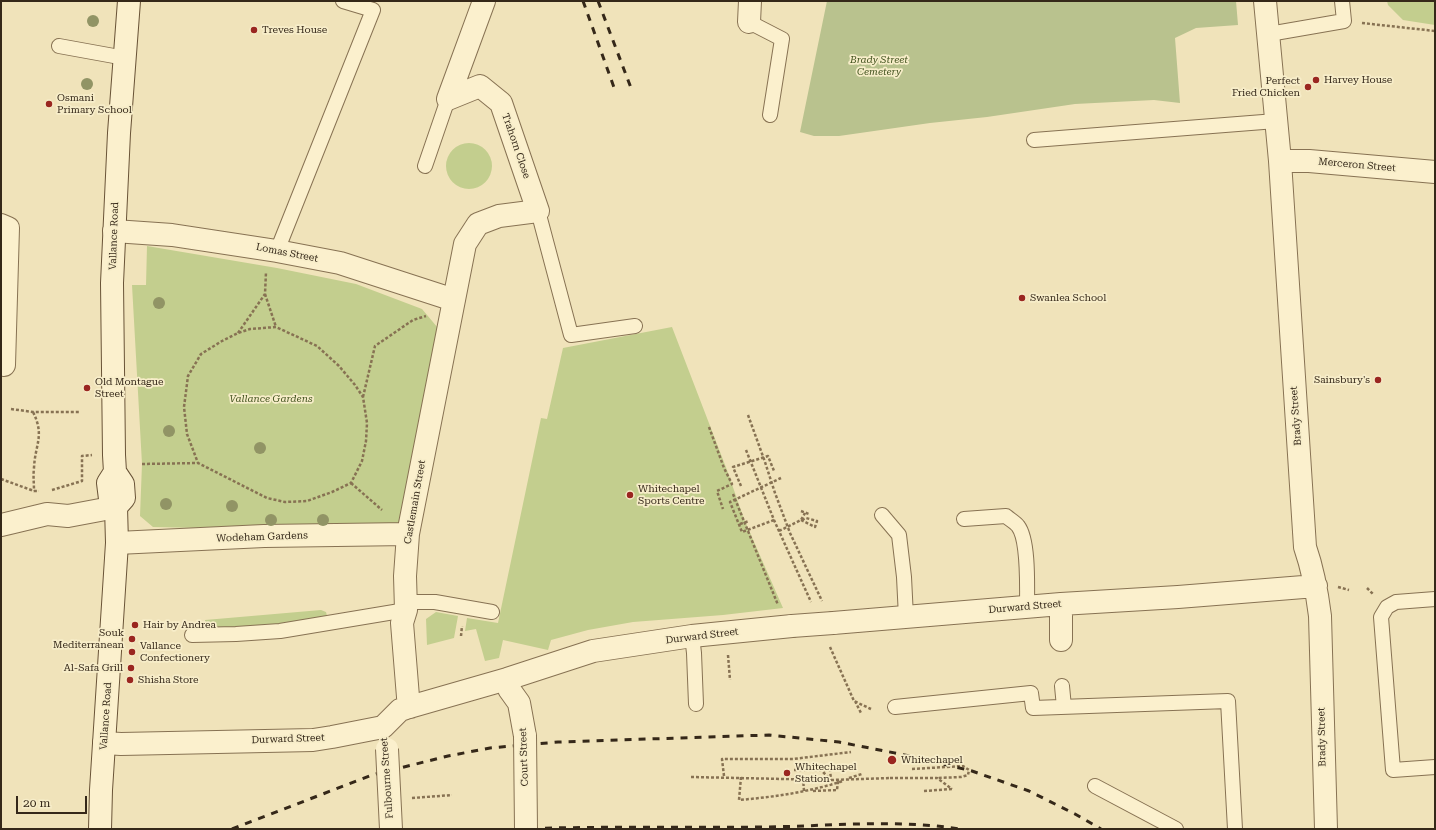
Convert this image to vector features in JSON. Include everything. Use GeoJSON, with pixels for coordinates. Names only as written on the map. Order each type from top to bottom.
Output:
{"type":"FeatureCollection","features":[{"type":"Feature","properties":{"kind":"street","name":"Vallance Road"},"geometry":{"type":"LineString","coordinates":[[100,829],[117,543],[116,507],[110,499],[108,484],[115,472],[112,282],[129,1]]}},
{"type":"Feature","properties":{"kind":"street"},"geometry":{"type":"LineString","coordinates":[[448,100],[484,1]]}},
{"type":"Feature","properties":{"kind":"street","name":"Brady Street"},"geometry":{"type":"LineString","coordinates":[[1265,1],[1280,161],[1305,547],[1312,567],[1320,616],[1326,829]]}},
{"type":"Feature","properties":{"kind":"street","name":"Trahorn Close"},"geometry":{"type":"LineString","coordinates":[[448,100],[480,86],[501,103],[538,211]]}},
{"type":"Feature","properties":{"kind":"street","name":"Merceron Street"},"geometry":{"type":"LineString","coordinates":[[1280,161],[1308,161],[1435,172]]}},
{"type":"Feature","properties":{"kind":"street"},"geometry":{"type":"LineString","coordinates":[[454,300],[464,244],[478,224],[499,216],[538,211]]}},
{"type":"Feature","properties":{"kind":"street"},"geometry":{"type":"LineString","coordinates":[[1,225],[8,228],[4,365]]}},
{"type":"Feature","properties":{"kind":"street","name":"Lomas Street"},"geometry":{"type":"LineString","coordinates":[[114,231],[172,235],[272,250],[340,263],[454,300]]}},
{"type":"Feature","properties":{"kind":"street","name":"Castlemain Street"},"geometry":{"type":"LineString","coordinates":[[410,707],[402,623],[406,606],[408,534],[454,300]]}},
{"type":"Feature","properties":{"kind":"street"},"geometry":{"type":"LineString","coordinates":[[1,525],[47,514],[68,516],[116,507]]}},
{"type":"Feature","properties":{"kind":"street","name":"Wodeham Gardens"},"geometry":{"type":"LineString","coordinates":[[117,543],[264,536],[408,534]]}},
{"type":"Feature","properties":{"kind":"street","name":"Durward Street"},"geometry":{"type":"LineString","coordinates":[[104,743],[122,744],[313,740],[332,737],[383,727],[400,710],[507,679],[593,651],[692,636],[792,626],[1061,604],[1178,597],[1317,592]]}},
{"type":"Feature","properties":{"kind":"street"},"geometry":{"type":"LineString","coordinates":[[1061,604],[1061,640]]}},
{"type":"Feature","properties":{"kind":"street","name":"Court Street"},"geometry":{"type":"LineString","coordinates":[[509,689],[519,703],[525,736],[526,829]]}},
{"type":"Feature","properties":{"kind":"street","name":"Fulbourne Street"},"geometry":{"type":"LineString","coordinates":[[383,727],[387,749],[391,829]]}},
{"type":"Feature","properties":{"kind":"lane"},"geometry":{"type":"LineString","coordinates":[[272,250],[375,5],[343,1]]}},
{"type":"Feature","properties":{"kind":"lane"},"geometry":{"type":"LineString","coordinates":[[1269,34],[1344,21],[1342,1]]}},
{"type":"Feature","properties":{"kind":"lane"},"geometry":{"type":"LineString","coordinates":[[750,11],[782,39],[770,115]]}},
{"type":"Feature","properties":{"kind":"lane"},"geometry":{"type":"LineString","coordinates":[[59,46],[125,58]]}},
{"type":"Feature","properties":{"kind":"lane"},"geometry":{"type":"LineString","coordinates":[[426,166],[448,100]]}},
{"type":"Feature","properties":{"kind":"lane"},"geometry":{"type":"LineString","coordinates":[[1034,140],[1276,121]]}},
{"type":"Feature","properties":{"kind":"lane"},"geometry":{"type":"LineString","coordinates":[[538,211],[571,335],[635,326]]}},
{"type":"Feature","properties":{"kind":"lane"},"geometry":{"type":"LineString","coordinates":[[882,515],[899,535],[904,577],[906,617]]}},
{"type":"Feature","properties":{"kind":"lane"},"geometry":{"type":"LineString","coordinates":[[964,519],[1006,516],[1018,526],[1024,538],[1028,582],[1027,607]]}},
{"type":"Feature","properties":{"kind":"lane"},"geometry":{"type":"LineString","coordinates":[[1435,599],[1396,602],[1386,607],[1381,617],[1393,770],[1435,767]]}},
{"type":"Feature","properties":{"kind":"lane"},"geometry":{"type":"LineString","coordinates":[[192,635],[236,634],[280,630],[406,606],[435,602],[492,612]]}},
{"type":"Feature","properties":{"kind":"lane"},"geometry":{"type":"LineString","coordinates":[[692,636],[696,704]]}},
{"type":"Feature","properties":{"kind":"lane"},"geometry":{"type":"LineString","coordinates":[[1062,686],[1064,707]]}},
{"type":"Feature","properties":{"kind":"lane"},"geometry":{"type":"LineString","coordinates":[[895,706],[1031,693],[1034,708],[1228,701],[1234,829]]}},
{"type":"Feature","properties":{"kind":"lane"},"geometry":{"type":"LineString","coordinates":[[1095,786],[1176,829]]}},
{"type":"Feature","properties":{"kind":"path"},"geometry":{"type":"LineString","coordinates":[[1344,21],[1435,31]]}},
{"type":"Feature","properties":{"kind":"path"},"geometry":{"type":"LineString","coordinates":[[238,333],[265,294],[272,250]]}},
{"type":"Feature","properties":{"kind":"path"},"geometry":{"type":"LineString","coordinates":[[265,294],[276,327]]}},
{"type":"Feature","properties":{"kind":"path"},"geometry":{"type":"LineString","coordinates":[[142,464],[198,463],[267,498],[285,502],[307,501],[351,483],[362,461],[366,441],[366,423],[363,397],[375,346],[413,320],[428,315],[454,300]]}},
{"type":"Feature","properties":{"kind":"path"},"geometry":{"type":"LineString","coordinates":[[198,463],[187,434],[184,406],[188,376],[201,354],[238,333],[250,329],[276,327],[317,346],[339,366],[363,397]]}},
{"type":"Feature","properties":{"kind":"path"},"geometry":{"type":"LineString","coordinates":[[11,409],[33,412],[80,412]]}},
{"type":"Feature","properties":{"kind":"path"},"geometry":{"type":"LineString","coordinates":[[1,479],[34,491],[34,468],[40,433],[33,412]]}},
{"type":"Feature","properties":{"kind":"path"},"geometry":{"type":"LineString","coordinates":[[748,415],[790,533],[820,597]]}},
{"type":"Feature","properties":{"kind":"path"},"geometry":{"type":"LineString","coordinates":[[708,427],[732,484],[717,491],[723,509]]}},
{"type":"Feature","properties":{"kind":"path"},"geometry":{"type":"LineString","coordinates":[[746,450],[774,520],[814,609]]}},
{"type":"Feature","properties":{"kind":"path"},"geometry":{"type":"LineString","coordinates":[[53,490],[82,480],[82,456],[93,455]]}},
{"type":"Feature","properties":{"kind":"path"},"geometry":{"type":"LineString","coordinates":[[741,486],[733,467],[768,456],[774,471]]}},
{"type":"Feature","properties":{"kind":"path"},"geometry":{"type":"LineString","coordinates":[[774,520],[742,532],[730,502],[761,486],[781,478]]}},
{"type":"Feature","properties":{"kind":"path"},"geometry":{"type":"LineString","coordinates":[[351,483],[408,534]]}},
{"type":"Feature","properties":{"kind":"path"},"geometry":{"type":"LineString","coordinates":[[734,494],[778,606]]}},
{"type":"Feature","properties":{"kind":"path"},"geometry":{"type":"LineString","coordinates":[[801,511],[809,514]]}},
{"type":"Feature","properties":{"kind":"path"},"geometry":{"type":"LineString","coordinates":[[805,512],[806,518]]}},
{"type":"Feature","properties":{"kind":"path"},"geometry":{"type":"LineString","coordinates":[[802,520],[805,512]]}},
{"type":"Feature","properties":{"kind":"path"},"geometry":{"type":"LineString","coordinates":[[779,531],[806,518],[817,521],[815,527],[802,520]]}},
{"type":"Feature","properties":{"kind":"path"},"geometry":{"type":"LineString","coordinates":[[740,524],[749,521]]}},
{"type":"Feature","properties":{"kind":"path"},"geometry":{"type":"LineString","coordinates":[[1341,587],[1349,590]]}},
{"type":"Feature","properties":{"kind":"path"},"geometry":{"type":"LineString","coordinates":[[830,644],[854,701],[861,713]]}},
{"type":"Feature","properties":{"kind":"path"},"geometry":{"type":"LineString","coordinates":[[854,701],[871,709]]}},
{"type":"Feature","properties":{"kind":"path"},"geometry":{"type":"LineString","coordinates":[[724,776],[722,759],[793,759],[851,752]]}},
{"type":"Feature","properties":{"kind":"path"},"geometry":{"type":"LineString","coordinates":[[858,779],[961,777],[968,775],[969,770],[963,766],[912,769]]}},
{"type":"Feature","properties":{"kind":"path"},"geometry":{"type":"LineString","coordinates":[[794,770],[794,778]]}},
{"type":"Feature","properties":{"kind":"path"},"geometry":{"type":"LineString","coordinates":[[794,770],[830,770],[831,780]]}},
{"type":"Feature","properties":{"kind":"path"},"geometry":{"type":"LineString","coordinates":[[794,770],[821,770],[834,783]]}},
{"type":"Feature","properties":{"kind":"path"},"geometry":{"type":"LineString","coordinates":[[741,776],[739,800],[775,797],[814,789],[862,774]]}},
{"type":"Feature","properties":{"kind":"path"},"geometry":{"type":"LineString","coordinates":[[691,777],[831,780],[890,778]]}},
{"type":"Feature","properties":{"kind":"path"},"geometry":{"type":"LineString","coordinates":[[803,778],[804,791],[837,790],[839,779]]}},
{"type":"Feature","properties":{"kind":"path"},"geometry":{"type":"LineString","coordinates":[[924,791],[952,789],[937,778]]}},
{"type":"Feature","properties":{"kind":"path"},"geometry":{"type":"LineString","coordinates":[[406,799],[452,794]]}},
{"type":"Feature","properties":{"kind":"green space","name":"Brady Street Cemetery"},"geometry":{"type":"Polygon","coordinates":[[[827,1],[1236,1],[1238,25],[1196,28],[1175,38],[1180,103],[1154,100],[1075,104],[839,136],[814,136],[800,132],[827,1]]]}},
{"type":"Feature","properties":{"kind":"green space"},"geometry":{"type":"Polygon","coordinates":[[[1387,1],[1435,1],[1435,25],[1403,20],[1388,5],[1387,1]]]}},
{"type":"Feature","properties":{"kind":"green space"},"geometry":{"type":"Polygon","coordinates":[[[469,143],[482,147],[488,153],[492,166],[488,179],[482,185],[469,189],[456,185],[450,179],[446,166],[450,153],[456,147],[469,143]]]}},
{"type":"Feature","properties":{"kind":"green space","name":"Vallance Gardens"},"geometry":{"type":"Polygon","coordinates":[[[147,246],[277,268],[356,284],[422,309],[443,334],[402,532],[153,527],[140,516],[142,464],[132,285],[146,285],[147,246]]]}},
{"type":"Feature","properties":{"kind":"green space","name":"Whitechapel Sports Centre"},"geometry":{"type":"Polygon","coordinates":[[[672,327],[727,470],[744,519],[783,608],[723,615],[633,622],[588,630],[551,640],[548,650],[503,640],[499,658],[485,661],[476,629],[465,631],[467,618],[498,623],[541,418],[547,419],[563,348],[672,327]]]}},
{"type":"Feature","properties":{"kind":"green space"},"geometry":{"type":"Polygon","coordinates":[[[321,610],[326,612],[330,627],[205,641],[205,620],[321,610]]]}},
{"type":"Feature","properties":{"kind":"green space"},"geometry":{"type":"Polygon","coordinates":[[[436,612],[458,616],[454,638],[427,645],[426,619],[436,612]]]}},
{"type":"Feature","properties":{"kind":"railway"},"geometry":{"type":"LineString","coordinates":[[583,1],[616,93]]}},
{"type":"Feature","properties":{"kind":"railway"},"geometry":{"type":"LineString","coordinates":[[598,1],[631,88]]}},
{"type":"Feature","properties":{"kind":"railway"},"geometry":{"type":"LineString","coordinates":[[232,829],[372,775],[448,756],[490,748],[558,742],[769,735],[839,742],[910,756],[972,771],[1029,791],[1101,829]]}},
{"type":"Feature","properties":{"kind":"railway"},"geometry":{"type":"LineString","coordinates":[[517,829],[766,827],[863,824],[911,824],[960,829]]}},
{"type":"Feature","properties":{"kind":"place","name":"Treves House"},"geometry":{"type":"Point","coordinates":[254,30]}},
{"type":"Feature","properties":{"kind":"place","name":"Harvey House"},"geometry":{"type":"Point","coordinates":[1316,80]}},
{"type":"Feature","properties":{"kind":"place","name":"Perfect Fried Chicken"},"geometry":{"type":"Point","coordinates":[1308,87]}},
{"type":"Feature","properties":{"kind":"place","name":"Osmani Primary School"},"geometry":{"type":"Point","coordinates":[49,104]}},
{"type":"Feature","properties":{"kind":"place","name":"Swanlea School"},"geometry":{"type":"Point","coordinates":[1022,298]}},
{"type":"Feature","properties":{"kind":"place","name":"Sainsbury's"},"geometry":{"type":"Point","coordinates":[1378,380]}},
{"type":"Feature","properties":{"kind":"place","name":"Old Montague Street"},"geometry":{"type":"Point","coordinates":[87,388]}},
{"type":"Feature","properties":{"kind":"place","name":"Whitechapel Sports Centre"},"geometry":{"type":"Point","coordinates":[630,495]}},
{"type":"Feature","properties":{"kind":"place","name":"Hair by Andrea"},"geometry":{"type":"Point","coordinates":[135,625]}},
{"type":"Feature","properties":{"kind":"place","name":"Souk Mediterranean"},"geometry":{"type":"Point","coordinates":[132,639]}},
{"type":"Feature","properties":{"kind":"place","name":"Vallance Confectionery"},"geometry":{"type":"Point","coordinates":[132,652]}},
{"type":"Feature","properties":{"kind":"place","name":"Al-Safa Grill"},"geometry":{"type":"Point","coordinates":[131,668]}},
{"type":"Feature","properties":{"kind":"place","name":"Shisha Store"},"geometry":{"type":"Point","coordinates":[130,680]}},
{"type":"Feature","properties":{"kind":"place","name":"Whitechapel"},"geometry":{"type":"Point","coordinates":[892,760]}},
{"type":"Feature","properties":{"kind":"place","name":"Whitechapel Station"},"geometry":{"type":"Point","coordinates":[787,773]}}]}
